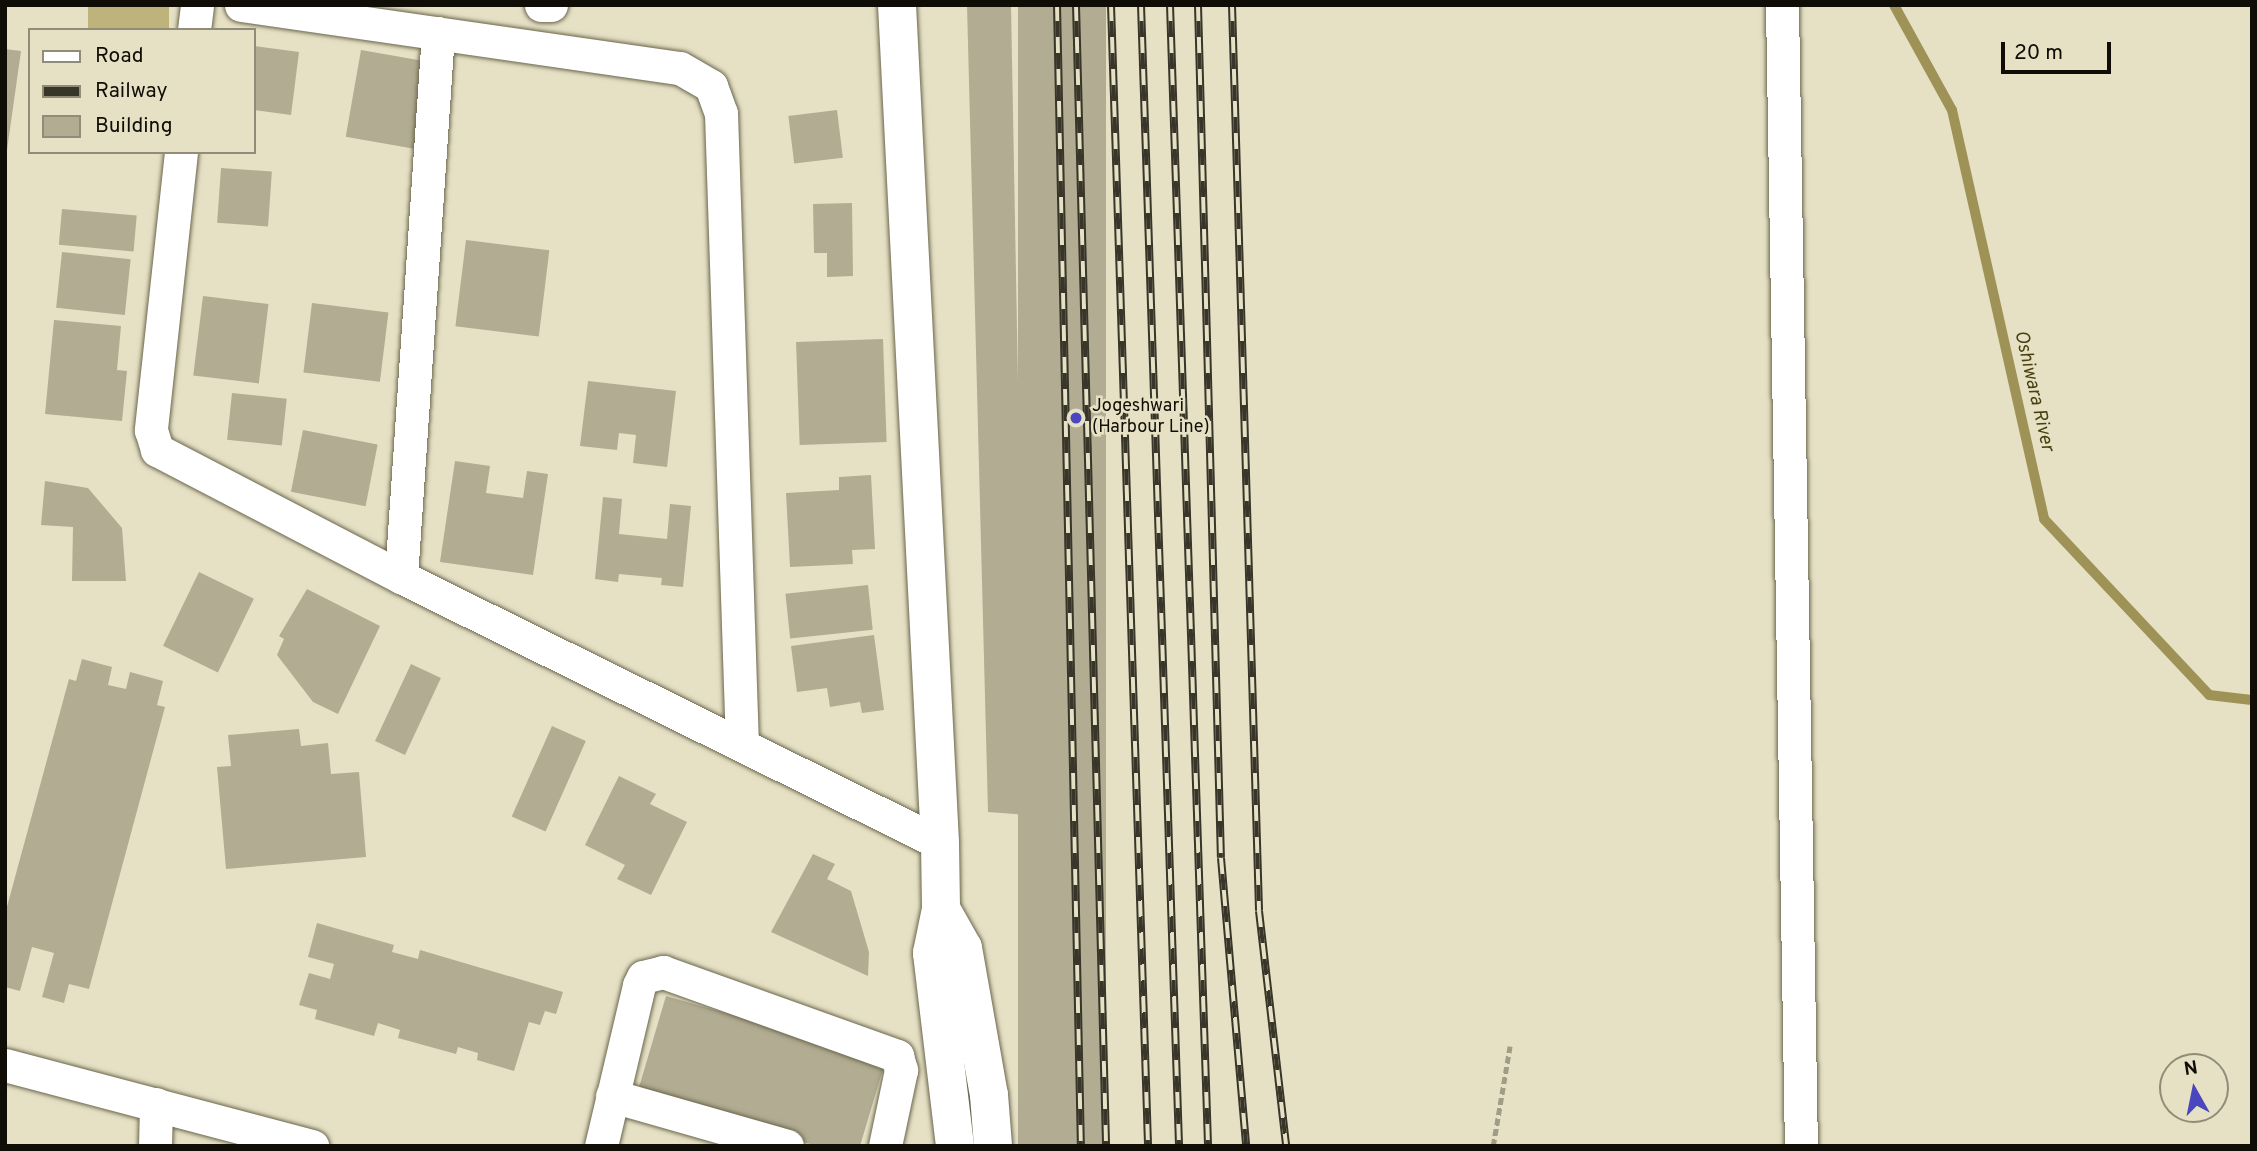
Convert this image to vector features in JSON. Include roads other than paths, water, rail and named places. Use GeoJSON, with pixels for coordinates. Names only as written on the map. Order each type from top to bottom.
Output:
{"type":"FeatureCollection","features":[{"type":"Feature","properties":{"kind":"street"},"geometry":{"type":"LineString","coordinates":[[194,28],[197,5]]}},
{"type":"Feature","properties":{"kind":"street"},"geometry":{"type":"LineString","coordinates":[[241,5],[680,68],[711,86],[721,113],[742,745]]}},
{"type":"Feature","properties":{"kind":"street"},"geometry":{"type":"LineString","coordinates":[[541,5],[551,5]]}},
{"type":"Feature","properties":{"kind":"street"},"geometry":{"type":"LineString","coordinates":[[897,5],[940,843],[941,909],[932,953],[955,1146]]}},
{"type":"Feature","properties":{"kind":"street"},"geometry":{"type":"LineString","coordinates":[[1782,5],[1801,1146]]}},
{"type":"Feature","properties":{"kind":"street"},"geometry":{"type":"LineString","coordinates":[[401,578],[438,33]]}},
{"type":"Feature","properties":{"kind":"street"},"geometry":{"type":"LineString","coordinates":[[181,154],[151,430],[157,450],[401,578],[940,843]]}},
{"type":"Feature","properties":{"kind":"street"},"geometry":{"type":"LineString","coordinates":[[941,909],[963,948],[989,1095],[993,1146]]}},
{"type":"Feature","properties":{"kind":"street"},"geometry":{"type":"LineString","coordinates":[[601,1146],[639,985],[643,977],[663,972],[897,1056],[901,1070],[885,1146]]}},
{"type":"Feature","properties":{"kind":"street"},"geometry":{"type":"LineString","coordinates":[[5,1065],[313,1146]]}},
{"type":"Feature","properties":{"kind":"street"},"geometry":{"type":"LineString","coordinates":[[612,1097],[787,1146]]}},
{"type":"Feature","properties":{"kind":"street"},"geometry":{"type":"LineString","coordinates":[[155,1146],[156,1104]]}},
{"type":"Feature","properties":{"kind":"waterway","name":"Oshiwara River"},"geometry":{"type":"LineString","coordinates":[[1894,5],[1952,110],[2044,519],[2209,695],[2252,700]]}},
{"type":"Feature","properties":{"kind":"railway"},"geometry":{"type":"LineString","coordinates":[[1057,5],[1081,1146]]}},
{"type":"Feature","properties":{"kind":"railway"},"geometry":{"type":"LineString","coordinates":[[1076,5],[1106,1146]]}},
{"type":"Feature","properties":{"kind":"railway"},"geometry":{"type":"LineString","coordinates":[[1111,5],[1148,1146]]}},
{"type":"Feature","properties":{"kind":"railway"},"geometry":{"type":"LineString","coordinates":[[1141,5],[1179,1146]]}},
{"type":"Feature","properties":{"kind":"railway"},"geometry":{"type":"LineString","coordinates":[[1170,5],[1208,1146]]}},
{"type":"Feature","properties":{"kind":"railway"},"geometry":{"type":"LineString","coordinates":[[1198,5],[1221,858],[1246,1146]]}},
{"type":"Feature","properties":{"kind":"railway"},"geometry":{"type":"LineString","coordinates":[[1232,5],[1259,911],[1286,1146]]}},
{"type":"Feature","properties":{"kind":"place","name":"Jogeshwari (Harbour Line)"},"geometry":{"type":"Point","coordinates":[1076,418]}}]}
